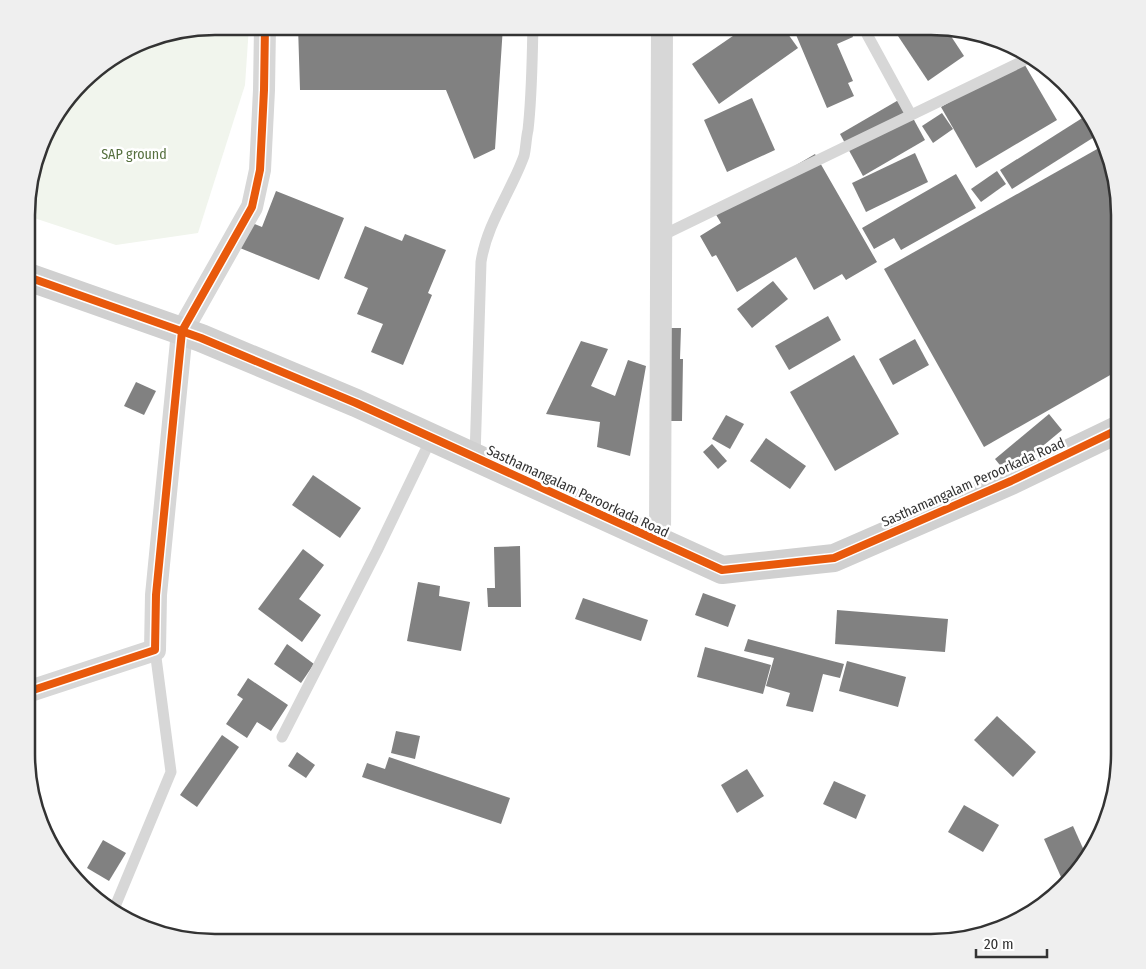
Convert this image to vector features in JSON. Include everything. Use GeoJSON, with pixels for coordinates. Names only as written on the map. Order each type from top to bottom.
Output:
{"type":"FeatureCollection","features":[{"type":"Feature","properties":{"kind":"street"},"geometry":{"type":"LineString","coordinates":[[35,689],[155,650],[156,595],[182,331],[252,207],[260,170],[265,35]]}},
{"type":"Feature","properties":{"kind":"street"},"geometry":{"type":"LineString","coordinates":[[660,542],[662,35]]}},
{"type":"Feature","properties":{"kind":"street","name":"Sasthamangalam Peroorkada Road"},"geometry":{"type":"LineString","coordinates":[[35,279],[182,331],[356,403],[722,570],[834,558],[1011,481],[1111,433]]}},
{"type":"Feature","properties":{"kind":"lane"},"geometry":{"type":"LineString","coordinates":[[475,457],[481,262],[487,236],[498,209],[513,184],[525,153],[529,117],[533,35]]}},
{"type":"Feature","properties":{"kind":"lane"},"geometry":{"type":"LineString","coordinates":[[868,35],[911,115]]}},
{"type":"Feature","properties":{"kind":"lane"},"geometry":{"type":"LineString","coordinates":[[661,236],[1024,61]]}},
{"type":"Feature","properties":{"kind":"lane"},"geometry":{"type":"LineString","coordinates":[[282,737],[377,551],[432,437]]}},
{"type":"Feature","properties":{"kind":"lane"},"geometry":{"type":"LineString","coordinates":[[116,905],[171,772],[155,650]]}},
{"type":"Feature","properties":{"kind":"green space","name":"SAP ground"},"geometry":{"type":"Polygon","coordinates":[[[203,35],[248,35],[245,85],[198,233],[116,245],[35,218],[35,203],[41,168],[49,146],[65,115],[80,96],[105,72],[125,59],[146,49],[180,38],[203,35]]]}},
{"type":"Feature","properties":{"kind":"building"},"geometry":{"type":"Polygon","coordinates":[[[298,35],[502,35],[495,149],[474,159],[446,90],[300,90],[298,35]]]}},
{"type":"Feature","properties":{"kind":"building"},"geometry":{"type":"Polygon","coordinates":[[[734,35],[789,35],[798,48],[719,104],[692,64],[734,35]]]}},
{"type":"Feature","properties":{"kind":"building"},"geometry":{"type":"Polygon","coordinates":[[[796,35],[852,35],[853,37],[837,44],[853,81],[848,83],[854,96],[827,108],[796,35]]]}},
{"type":"Feature","properties":{"kind":"building"},"geometry":{"type":"Polygon","coordinates":[[[897,35],[951,36],[964,56],[928,81],[897,35]]]}},
{"type":"Feature","properties":{"kind":"building"},"geometry":{"type":"Polygon","coordinates":[[[1022,60],[1057,120],[976,168],[941,107],[1022,60]]]}},
{"type":"Feature","properties":{"kind":"building"},"geometry":{"type":"Polygon","coordinates":[[[752,98],[775,150],[727,172],[704,120],[752,98]]]}},
{"type":"Feature","properties":{"kind":"building"},"geometry":{"type":"Polygon","coordinates":[[[902,98],[925,140],[863,176],[840,134],[902,98]]]}},
{"type":"Feature","properties":{"kind":"building"},"geometry":{"type":"Polygon","coordinates":[[[942,113],[953,129],[933,143],[922,126],[942,113]]]}},
{"type":"Feature","properties":{"kind":"building"},"geometry":{"type":"Polygon","coordinates":[[[1083,118],[1093,138],[1012,189],[1000,170],[1083,118]]]}},
{"type":"Feature","properties":{"kind":"building"},"geometry":{"type":"Polygon","coordinates":[[[1098,149],[1108,180],[1111,203],[1111,375],[984,447],[884,269],[1098,149]]]}},
{"type":"Feature","properties":{"kind":"building"},"geometry":{"type":"Polygon","coordinates":[[[915,153],[928,182],[866,212],[852,183],[915,153]]]}},
{"type":"Feature","properties":{"kind":"building"},"geometry":{"type":"Polygon","coordinates":[[[815,154],[877,262],[846,280],[842,274],[814,290],[796,257],[737,292],[716,255],[712,257],[700,236],[721,223],[715,213],[815,154]]]}},
{"type":"Feature","properties":{"kind":"building"},"geometry":{"type":"Polygon","coordinates":[[[997,171],[1006,184],[981,202],[971,189],[997,171]]]}},
{"type":"Feature","properties":{"kind":"building"},"geometry":{"type":"Polygon","coordinates":[[[956,174],[976,208],[901,250],[894,238],[874,249],[862,228],[956,174]]]}},
{"type":"Feature","properties":{"kind":"building"},"geometry":{"type":"Polygon","coordinates":[[[276,191],[344,218],[319,280],[235,246],[245,220],[262,227],[276,191]]]}},
{"type":"Feature","properties":{"kind":"building"},"geometry":{"type":"Polygon","coordinates":[[[365,226],[402,241],[405,234],[446,250],[428,293],[432,295],[403,365],[371,352],[383,324],[357,314],[368,288],[344,278],[365,226]]]}},
{"type":"Feature","properties":{"kind":"building"},"geometry":{"type":"Polygon","coordinates":[[[773,281],[788,299],[752,328],[737,309],[773,281]]]}},
{"type":"Feature","properties":{"kind":"building"},"geometry":{"type":"Polygon","coordinates":[[[828,316],[841,340],[789,370],[775,346],[828,316]]]}},
{"type":"Feature","properties":{"kind":"building"},"geometry":{"type":"Polygon","coordinates":[[[656,328],[681,328],[680,359],[683,359],[682,421],[654,421],[656,328]]]}},
{"type":"Feature","properties":{"kind":"building"},"geometry":{"type":"Polygon","coordinates":[[[915,339],[929,365],[893,385],[879,359],[915,339]]]}},
{"type":"Feature","properties":{"kind":"building"},"geometry":{"type":"Polygon","coordinates":[[[581,341],[608,349],[591,386],[615,396],[628,360],[646,366],[630,456],[597,447],[600,422],[546,414],[581,341]]]}},
{"type":"Feature","properties":{"kind":"building"},"geometry":{"type":"Polygon","coordinates":[[[854,355],[899,434],[835,471],[790,392],[854,355]]]}},
{"type":"Feature","properties":{"kind":"building"},"geometry":{"type":"Polygon","coordinates":[[[136,382],[156,391],[144,415],[124,406],[136,382]]]}},
{"type":"Feature","properties":{"kind":"building"},"geometry":{"type":"Polygon","coordinates":[[[1049,414],[1062,430],[1008,475],[995,459],[1049,414]]]}},
{"type":"Feature","properties":{"kind":"building"},"geometry":{"type":"Polygon","coordinates":[[[726,415],[744,424],[730,449],[712,439],[726,415]]]}},
{"type":"Feature","properties":{"kind":"building"},"geometry":{"type":"Polygon","coordinates":[[[766,438],[806,466],[790,489],[750,461],[766,438]]]}},
{"type":"Feature","properties":{"kind":"building"},"geometry":{"type":"Polygon","coordinates":[[[712,444],[727,461],[718,469],[703,452],[712,444]]]}},
{"type":"Feature","properties":{"kind":"building"},"geometry":{"type":"Polygon","coordinates":[[[313,475],[361,508],[340,538],[292,505],[313,475]]]}},
{"type":"Feature","properties":{"kind":"building"},"geometry":{"type":"Polygon","coordinates":[[[520,546],[521,607],[488,607],[487,588],[495,588],[494,547],[520,546]]]}},
{"type":"Feature","properties":{"kind":"building"},"geometry":{"type":"Polygon","coordinates":[[[303,549],[324,565],[299,599],[321,615],[302,642],[258,609],[303,549]]]}},
{"type":"Feature","properties":{"kind":"building"},"geometry":{"type":"Polygon","coordinates":[[[418,582],[440,586],[439,596],[470,602],[461,651],[407,641],[418,582]]]}},
{"type":"Feature","properties":{"kind":"building"},"geometry":{"type":"Polygon","coordinates":[[[703,593],[736,605],[728,627],[695,615],[703,593]]]}},
{"type":"Feature","properties":{"kind":"building"},"geometry":{"type":"Polygon","coordinates":[[[583,598],[648,620],[641,641],[575,619],[583,598]]]}},
{"type":"Feature","properties":{"kind":"building"},"geometry":{"type":"Polygon","coordinates":[[[837,610],[948,619],[945,652],[835,644],[837,610]]]}},
{"type":"Feature","properties":{"kind":"building"},"geometry":{"type":"Polygon","coordinates":[[[748,639],[844,664],[840,678],[823,674],[813,712],[786,706],[790,693],[766,686],[774,658],[744,651],[748,639]]]}},
{"type":"Feature","properties":{"kind":"building"},"geometry":{"type":"Polygon","coordinates":[[[287,644],[314,664],[301,683],[274,664],[287,644]]]}},
{"type":"Feature","properties":{"kind":"building"},"geometry":{"type":"Polygon","coordinates":[[[705,647],[771,665],[763,694],[697,677],[705,647]]]}},
{"type":"Feature","properties":{"kind":"building"},"geometry":{"type":"Polygon","coordinates":[[[847,661],[906,677],[898,707],[839,691],[847,661]]]}},
{"type":"Feature","properties":{"kind":"building"},"geometry":{"type":"Polygon","coordinates":[[[248,678],[288,705],[271,731],[257,722],[247,738],[226,724],[243,699],[237,695],[248,678]]]}},
{"type":"Feature","properties":{"kind":"building"},"geometry":{"type":"Polygon","coordinates":[[[997,716],[1036,752],[1013,777],[974,740],[997,716]]]}},
{"type":"Feature","properties":{"kind":"building"},"geometry":{"type":"Polygon","coordinates":[[[396,731],[420,736],[415,759],[391,753],[396,731]]]}},
{"type":"Feature","properties":{"kind":"building"},"geometry":{"type":"Polygon","coordinates":[[[222,735],[239,747],[197,807],[180,795],[222,735]]]}},
{"type":"Feature","properties":{"kind":"building"},"geometry":{"type":"Polygon","coordinates":[[[297,752],[315,765],[306,778],[288,766],[297,752]]]}},
{"type":"Feature","properties":{"kind":"building"},"geometry":{"type":"Polygon","coordinates":[[[389,757],[510,798],[501,824],[362,777],[367,763],[385,769],[389,757]]]}},
{"type":"Feature","properties":{"kind":"building"},"geometry":{"type":"Polygon","coordinates":[[[747,769],[764,796],[737,813],[721,785],[747,769]]]}},
{"type":"Feature","properties":{"kind":"building"},"geometry":{"type":"Polygon","coordinates":[[[834,781],[866,795],[856,819],[823,804],[834,781]]]}},
{"type":"Feature","properties":{"kind":"building"},"geometry":{"type":"Polygon","coordinates":[[[964,805],[999,825],[983,852],[948,832],[964,805]]]}},
{"type":"Feature","properties":{"kind":"building"},"geometry":{"type":"Polygon","coordinates":[[[1073,826],[1084,850],[1061,878],[1044,839],[1073,826]]]}},
{"type":"Feature","properties":{"kind":"building"},"geometry":{"type":"Polygon","coordinates":[[[103,840],[126,853],[109,881],[87,868],[103,840]]]}},
{"type":"Feature","properties":{"kind":"cycle path"},"geometry":{"type":"LineString","coordinates":[[35,689],[155,650],[156,595],[182,331],[252,207],[260,170],[265,35]]}},
{"type":"Feature","properties":{"kind":"cycle path"},"geometry":{"type":"LineString","coordinates":[[35,279],[201,338],[356,403],[722,570],[834,558],[1011,481],[1111,433]]}}]}
